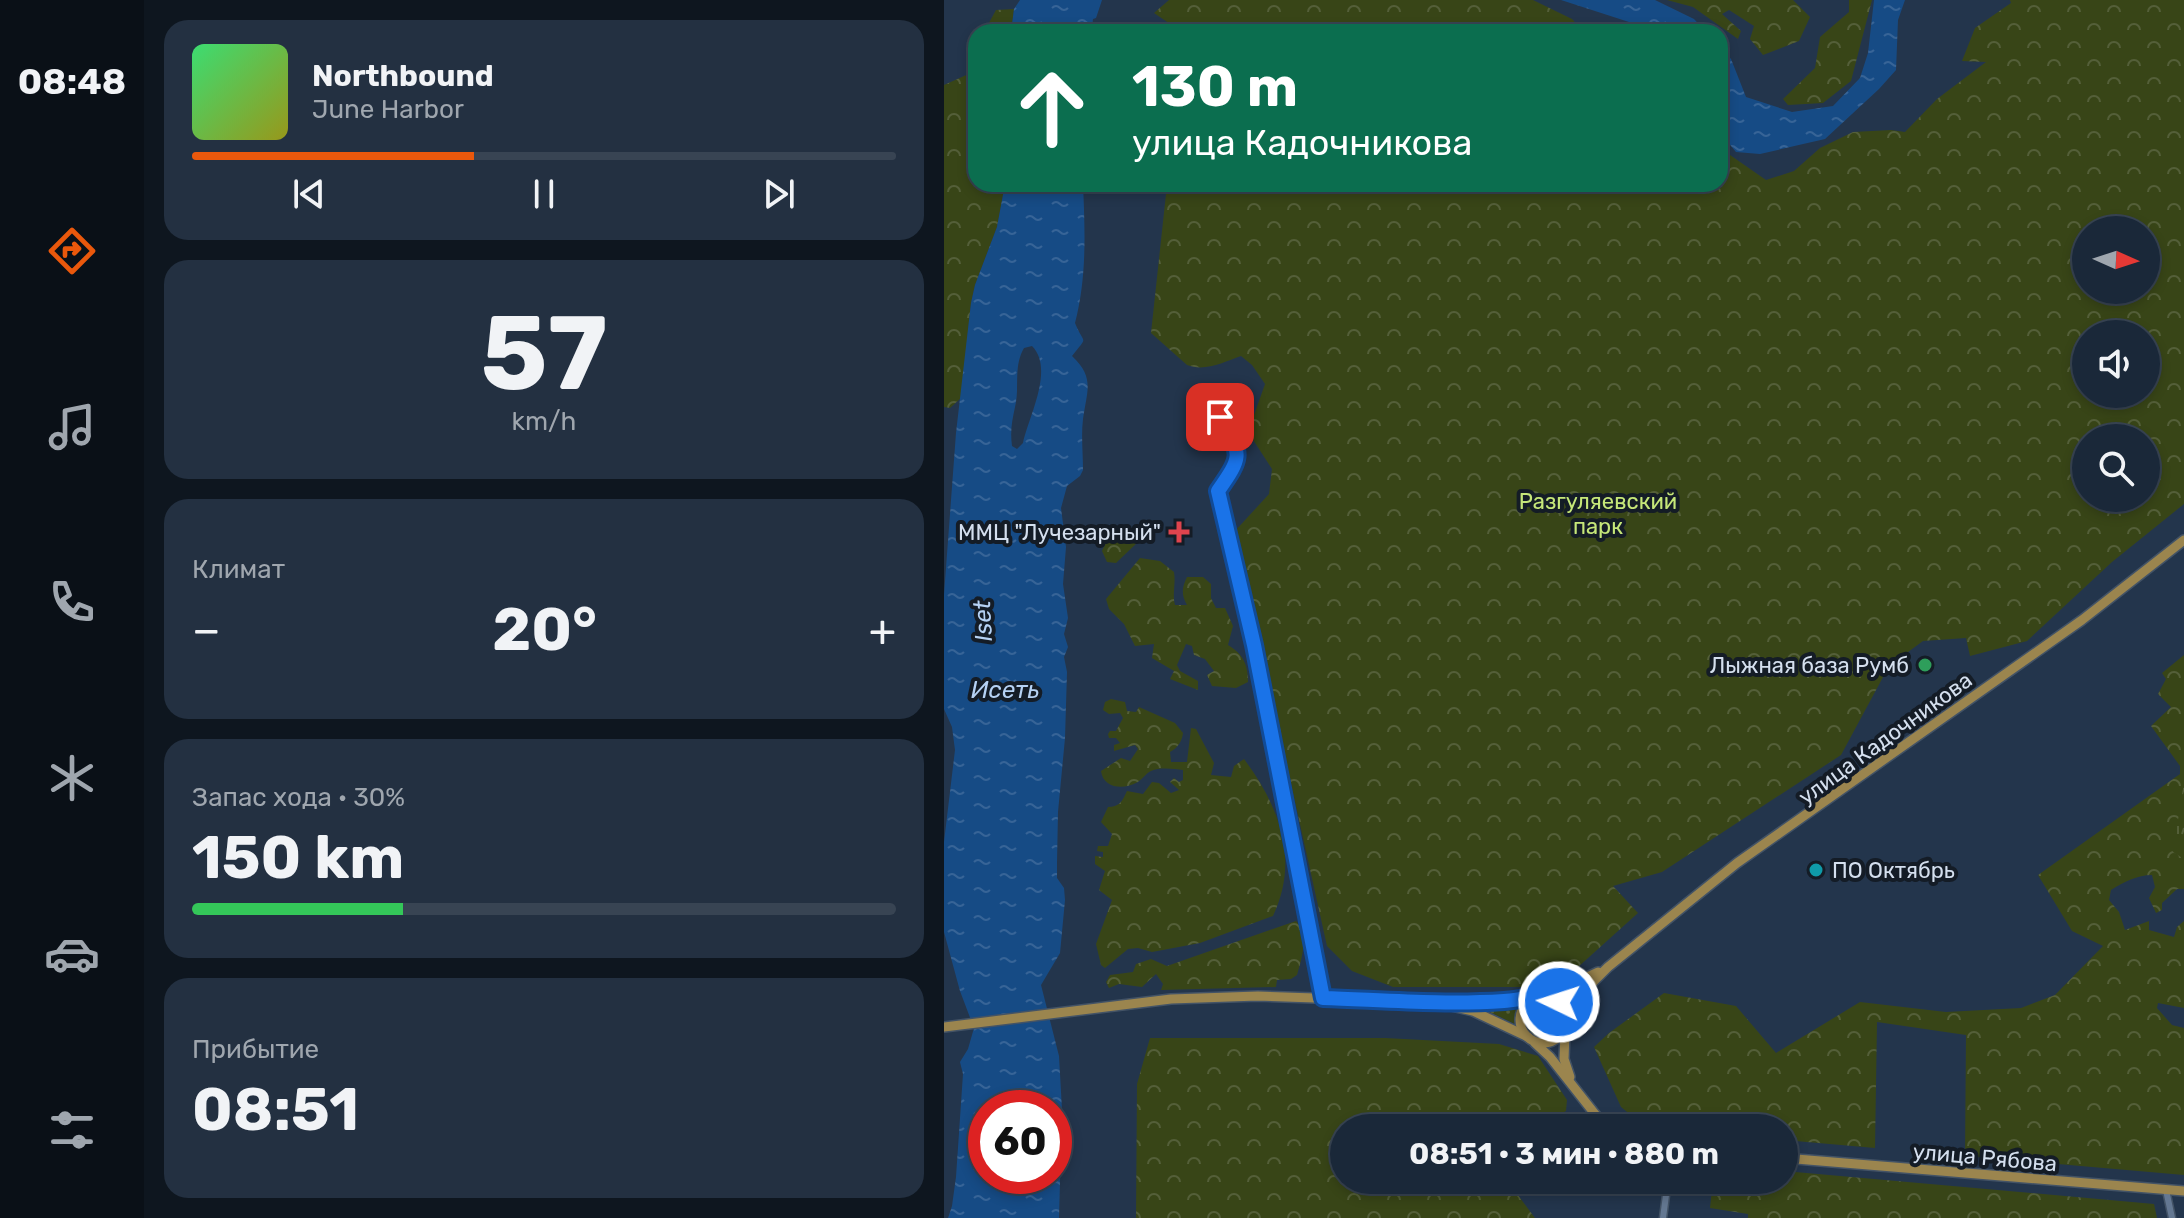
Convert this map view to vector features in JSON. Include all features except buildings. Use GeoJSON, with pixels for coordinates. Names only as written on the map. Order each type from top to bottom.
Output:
{"type":"FeatureCollection","features":[{"type":"Feature","properties":{"kind":"main road","name":"улица Кадочникова"},"geometry":{"type":"LineString","coordinates":[[1608,967],[1737,863],[2082,620],[2184,540]]}},
{"type":"Feature","properties":{"kind":"main road"},"geometry":{"type":"LineString","coordinates":[[1434,1002],[1473,1011],[1530,1039],[1549,1043],[1559,1037],[1582,993],[1608,967]]}},
{"type":"Feature","properties":{"kind":"main road"},"geometry":{"type":"LineString","coordinates":[[948,1026],[1209,996],[1434,1002],[1532,999],[1543,997],[1608,967]]}},
{"type":"Feature","properties":{"kind":"main road"},"geometry":{"type":"LineString","coordinates":[[1543,997],[1554,999],[1563,1007],[1566,1025],[1564,1059],[1574,1087]]}},
{"type":"Feature","properties":{"kind":"main road"},"geometry":{"type":"LineString","coordinates":[[1532,999],[1520,1017],[1522,1028],[1550,1057],[1595,1114]]}},
{"type":"Feature","properties":{"kind":"main road","name":"улица Рябова"},"geometry":{"type":"LineString","coordinates":[[1798,1159],[2184,1191]]}},
{"type":"Feature","properties":{"kind":"street"},"geometry":{"type":"LineString","coordinates":[[1220,417],[1237,448],[1236,465],[1218,491],[1254,645],[1323,998]]}},
{"type":"Feature","properties":{"kind":"street"},"geometry":{"type":"LineString","coordinates":[[2166,1190],[2172,1218]]}},
{"type":"Feature","properties":{"kind":"street"},"geometry":{"type":"LineString","coordinates":[[1663,1218],[1666,1194]]}},
{"type":"Feature","properties":{"kind":"green space"},"geometry":{"type":"Polygon","coordinates":[[[1169,0],[1533,0],[1577,24],[1170,24],[1154,13],[1169,0]]]}},
{"type":"Feature","properties":{"kind":"green space"},"geometry":{"type":"Polygon","coordinates":[[[1667,0],[1793,0],[1810,17],[1799,41],[1763,55],[1750,39],[1754,26],[1729,10],[1722,14],[1741,31],[1738,39],[1728,32],[1728,24],[1717,24],[1693,7],[1667,0]]]}},
{"type":"Feature","properties":{"kind":"green space"},"geometry":{"type":"Polygon","coordinates":[[[1849,0],[1872,0],[1851,81],[1823,103],[1788,105],[1783,99],[1815,68],[1820,37],[1849,12],[1849,0]]]}},
{"type":"Feature","properties":{"kind":"green space","name":"Разгуляевский парк"},"geometry":{"type":"Polygon","coordinates":[[[2010,0],[2184,0],[2184,504],[2112,562],[2027,641],[1970,656],[1966,638],[1923,641],[1889,666],[1841,755],[1662,872],[1613,886],[1638,913],[1567,977],[1530,987],[1393,987],[1352,971],[1327,946],[1235,531],[1269,494],[1272,469],[1248,432],[1265,384],[1252,365],[1241,356],[1214,365],[1194,367],[1187,365],[1151,333],[1164,192],[1728,192],[1728,154],[1766,180],[1794,171],[1820,148],[1853,132],[1905,132],[1937,99],[1986,62],[1962,61],[1975,28],[2011,3],[2010,0]]]}},
{"type":"Feature","properties":{"kind":"green space"},"geometry":{"type":"Polygon","coordinates":[[[1014,9],[1012,24],[988,24],[996,10],[1014,9]]]}},
{"type":"Feature","properties":{"kind":"green space"},"geometry":{"type":"Polygon","coordinates":[[[968,74],[968,192],[1004,192],[997,227],[971,303],[961,398],[950,408],[944,407],[944,85],[968,74]]]}},
{"type":"Feature","properties":{"kind":"green space"},"geometry":{"type":"Polygon","coordinates":[[[1129,530],[1140,540],[1116,563],[1107,562],[1102,551],[1107,542],[1115,534],[1129,530]]]}},
{"type":"Feature","properties":{"kind":"green space"},"geometry":{"type":"Polygon","coordinates":[[[1140,558],[1160,561],[1174,572],[1175,605],[1187,605],[1183,591],[1187,577],[1203,577],[1211,584],[1211,598],[1216,608],[1225,608],[1233,626],[1228,645],[1244,660],[1248,682],[1236,688],[1212,686],[1207,675],[1214,671],[1205,659],[1194,655],[1192,646],[1186,644],[1177,665],[1180,671],[1198,681],[1198,690],[1170,679],[1174,671],[1152,658],[1154,644],[1135,646],[1124,624],[1109,609],[1106,599],[1140,558]]]}},
{"type":"Feature","properties":{"kind":"green space"},"geometry":{"type":"Polygon","coordinates":[[[2184,655],[2184,889],[2177,889],[2162,903],[2162,910],[2156,913],[2149,898],[2155,887],[2152,875],[2116,887],[2111,890],[2109,900],[2119,912],[2125,930],[2149,921],[2149,930],[2174,937],[2177,927],[2184,921],[2184,1008],[2158,1003],[2157,1008],[2172,1025],[2184,1028],[2184,1175],[1965,1156],[1966,1035],[1877,1022],[1875,1148],[1798,1141],[1798,1114],[1630,1114],[1621,1107],[1594,1047],[1664,993],[1736,1006],[1776,1053],[1860,1002],[1946,1012],[2021,1008],[2055,995],[2103,946],[2072,931],[2038,875],[2180,774],[2180,766],[2151,726],[2171,707],[2158,694],[2166,679],[2162,673],[2184,655]]]}},
{"type":"Feature","properties":{"kind":"green space"},"geometry":{"type":"Polygon","coordinates":[[[1111,699],[1125,702],[1127,711],[1136,712],[1139,707],[1175,723],[1183,733],[1179,744],[1170,752],[1171,762],[1187,762],[1191,728],[1196,729],[1214,763],[1211,775],[1231,777],[1234,766],[1244,759],[1267,795],[1282,834],[1285,874],[1273,916],[1200,943],[1152,952],[1128,949],[1105,968],[1101,965],[1096,944],[1112,900],[1099,890],[1105,871],[1095,864],[1095,856],[1103,857],[1103,852],[1097,851],[1098,846],[1108,846],[1112,834],[1101,822],[1108,807],[1120,803],[1127,791],[1143,794],[1152,782],[1159,783],[1171,793],[1179,790],[1170,782],[1174,778],[1179,782],[1183,780],[1183,770],[1163,769],[1151,771],[1131,785],[1114,786],[1105,781],[1101,771],[1121,758],[1130,761],[1138,749],[1135,745],[1114,751],[1114,745],[1120,743],[1116,738],[1109,738],[1108,734],[1116,731],[1123,718],[1120,713],[1109,714],[1103,710],[1105,702],[1111,699]]]}},
{"type":"Feature","properties":{"kind":"green space"},"geometry":{"type":"Polygon","coordinates":[[[2184,782],[2184,859],[2173,852],[2184,782]]]}},
{"type":"Feature","properties":{"kind":"green space"},"geometry":{"type":"Polygon","coordinates":[[[1296,921],[1303,940],[1297,975],[1291,979],[1277,980],[1276,987],[1161,990],[1163,984],[1156,974],[1142,987],[1119,984],[1109,988],[1106,982],[1110,975],[1133,972],[1136,964],[1151,959],[1167,966],[1296,921]]]}},
{"type":"Feature","properties":{"kind":"green space"},"geometry":{"type":"Polygon","coordinates":[[[1544,1002],[1557,1007],[1562,1020],[1557,1033],[1544,1038],[1531,1033],[1526,1020],[1531,1007],[1544,1002]]]}},
{"type":"Feature","properties":{"kind":"green space"},"geometry":{"type":"Polygon","coordinates":[[[1520,1006],[1515,1024],[1479,1007],[1520,1006]]]}},
{"type":"Feature","properties":{"kind":"green space"},"geometry":{"type":"Polygon","coordinates":[[[1150,1038],[1385,1038],[1499,1044],[1538,1056],[1567,1100],[1566,1111],[1561,1114],[1330,1114],[1330,1194],[1517,1194],[1535,1218],[1136,1218],[1137,1084],[1150,1038]]]}},
{"type":"Feature","properties":{"kind":"green space"},"geometry":{"type":"Polygon","coordinates":[[[1798,1172],[2154,1204],[2157,1218],[1748,1218],[1748,1214],[1710,1208],[1712,1194],[1798,1194],[1798,1172]]]}},
{"type":"Feature","properties":{"kind":"water"},"geometry":{"type":"Polygon","coordinates":[[[1020,0],[1102,0],[1092,24],[1012,24],[1014,9],[1020,0]]]}},
{"type":"Feature","properties":{"kind":"water"},"geometry":{"type":"Polygon","coordinates":[[[1561,0],[1655,0],[1699,24],[1629,22],[1561,0]]]}},
{"type":"Feature","properties":{"kind":"water"},"geometry":{"type":"Polygon","coordinates":[[[1874,0],[1905,0],[1898,20],[1896,70],[1825,139],[1760,154],[1736,152],[1728,142],[1728,56],[1746,97],[1792,112],[1833,106],[1860,78],[1868,53],[1874,0]]]}},
{"type":"Feature","properties":{"kind":"water","name":"Исеть"},"geometry":{"type":"Polygon","coordinates":[[[1004,192],[1083,192],[1083,271],[1075,323],[1083,340],[1072,356],[1084,371],[1088,385],[1082,425],[1083,470],[1067,486],[1061,508],[1066,547],[1063,584],[1068,618],[1064,634],[1068,647],[1064,657],[1067,672],[1065,738],[1058,812],[1057,878],[1064,888],[1065,900],[1060,953],[1041,985],[1059,1056],[1061,1090],[968,1090],[968,1194],[1060,1194],[1059,1218],[948,1218],[956,1177],[963,1074],[960,1062],[968,1049],[974,1028],[944,932],[944,842],[955,750],[952,727],[944,709],[944,595],[956,433],[971,303],[997,227],[1004,192]],[[1032,346],[1024,348],[1019,362],[1011,431],[1012,446],[1017,449],[1023,443],[1038,394],[1041,367],[1032,346]]]}},
{"type":"Feature","properties":{"kind":"place","name":"ММЦ \"Лучезарный\""},"geometry":{"type":"Point","coordinates":[1179,532]}},
{"type":"Feature","properties":{"kind":"place","name":"Лыжная база Румб"},"geometry":{"type":"Point","coordinates":[1925,665]}},
{"type":"Feature","properties":{"kind":"place","name":"ПО Октябрь"},"geometry":{"type":"Point","coordinates":[1816,870]}},
{"type":"Feature","properties":{"kind":"route"},"geometry":{"type":"LineString","coordinates":[[1220,417],[1237,448],[1236,465],[1218,491],[1254,645],[1323,998],[1461,1002],[1549,997],[1559,1002]]}},
{"type":"Feature","properties":{"kind":"water label","name":"Iset"},"geometry":{"type":"Point","coordinates":[983,621]}}]}
